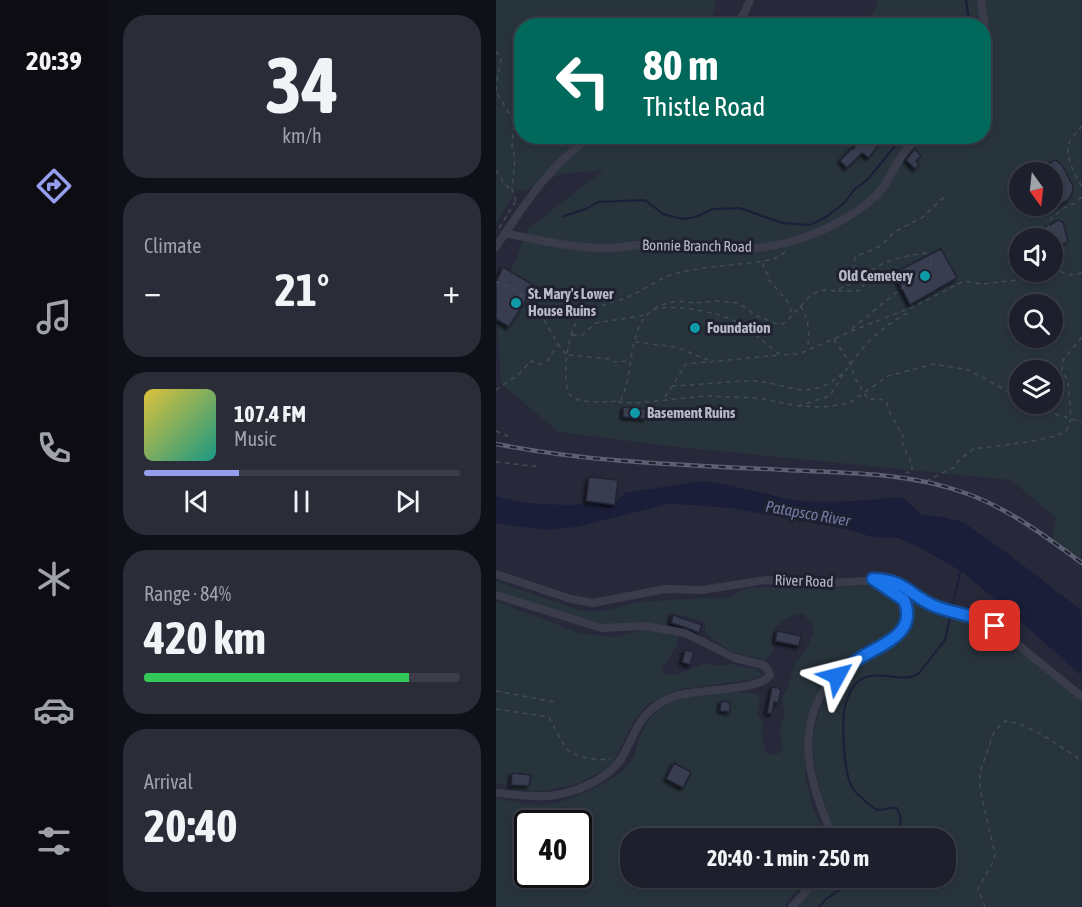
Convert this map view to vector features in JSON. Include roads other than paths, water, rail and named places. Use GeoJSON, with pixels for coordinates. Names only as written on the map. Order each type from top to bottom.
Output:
{"type":"FeatureCollection","features":[{"type":"Feature","properties":{"kind":"street"},"geometry":{"type":"LineString","coordinates":[[741,18],[750,0]]}},
{"type":"Feature","properties":{"kind":"street"},"geometry":{"type":"LineString","coordinates":[[981,0],[984,18]]}},
{"type":"Feature","properties":{"kind":"street"},"geometry":{"type":"LineString","coordinates":[[496,247],[545,176],[564,156],[581,144]]}},
{"type":"Feature","properties":{"kind":"street","name":"Bonnie Branch Road"},"geometry":{"type":"LineString","coordinates":[[505,233],[608,248],[658,243],[699,249],[734,250],[793,242],[840,220],[871,201],[886,184],[912,144]]}},
{"type":"Feature","properties":{"kind":"street","name":"River Road"},"geometry":{"type":"LineString","coordinates":[[496,574],[571,599],[593,603],[665,589],[702,590],[766,580],[807,584],[888,580],[898,583],[931,605],[984,620],[995,626],[1081,697]]}},
{"type":"Feature","properties":{"kind":"street"},"geometry":{"type":"LineString","coordinates":[[829,828],[819,805],[809,764],[808,746],[815,710],[820,697],[837,676],[860,658],[890,641],[903,628],[906,620],[904,600],[873,579]]}},
{"type":"Feature","properties":{"kind":"street"},"geometry":{"type":"LineString","coordinates":[[496,595],[602,628],[646,626],[685,633],[735,658],[763,665],[770,675],[768,679],[756,684],[674,696],[655,706],[644,714],[624,755],[607,775],[562,793],[539,796],[496,793]]}},
{"type":"Feature","properties":{"kind":"street"},"geometry":{"type":"LineString","coordinates":[[792,907],[809,888]]}},
{"type":"Feature","properties":{"kind":"water","name":"Patapsco River"},"geometry":{"type":"Polygon","coordinates":[[[702,481],[800,501],[902,497],[922,515],[963,522],[1081,610],[1081,675],[961,571],[898,538],[872,537],[850,530],[730,508],[668,504],[576,527],[547,530],[496,523],[496,496],[539,504],[614,504],[625,493],[702,481]]]}},
{"type":"Feature","properties":{"kind":"waterway"},"geometry":{"type":"LineString","coordinates":[[966,0],[969,18]]}},
{"type":"Feature","properties":{"kind":"waterway"},"geometry":{"type":"LineString","coordinates":[[564,216],[586,209],[598,202],[645,200],[663,214],[683,219],[695,217],[713,209],[740,208],[782,223],[810,225],[826,217],[844,203],[855,189],[868,179],[896,144]]}},
{"type":"Feature","properties":{"kind":"waterway"},"geometry":{"type":"LineString","coordinates":[[952,608],[961,569]]}},
{"type":"Feature","properties":{"kind":"waterway"},"geometry":{"type":"LineString","coordinates":[[900,828],[901,819],[897,808],[875,809],[856,793],[849,781],[843,729],[847,699],[857,683],[867,677],[906,677],[919,673],[945,640],[951,613]]}},
{"type":"Feature","properties":{"kind":"waterway"},"geometry":{"type":"LineString","coordinates":[[819,907],[842,888]]}},
{"type":"Feature","properties":{"kind":"railway"},"geometry":{"type":"LineString","coordinates":[[496,444],[604,459],[676,465],[854,473],[921,481],[965,493],[996,506],[1082,563]]}},
{"type":"Feature","properties":{"kind":"place","name":"Old Cemetery"},"geometry":{"type":"Point","coordinates":[925,276]}},
{"type":"Feature","properties":{"kind":"place","name":"St. Mary's Lower House Ruins"},"geometry":{"type":"Point","coordinates":[516,303]}},
{"type":"Feature","properties":{"kind":"place","name":"Foundation"},"geometry":{"type":"Point","coordinates":[695,328]}},
{"type":"Feature","properties":{"kind":"place","name":"Basement Ruins"},"geometry":{"type":"Point","coordinates":[635,413]}}]}
